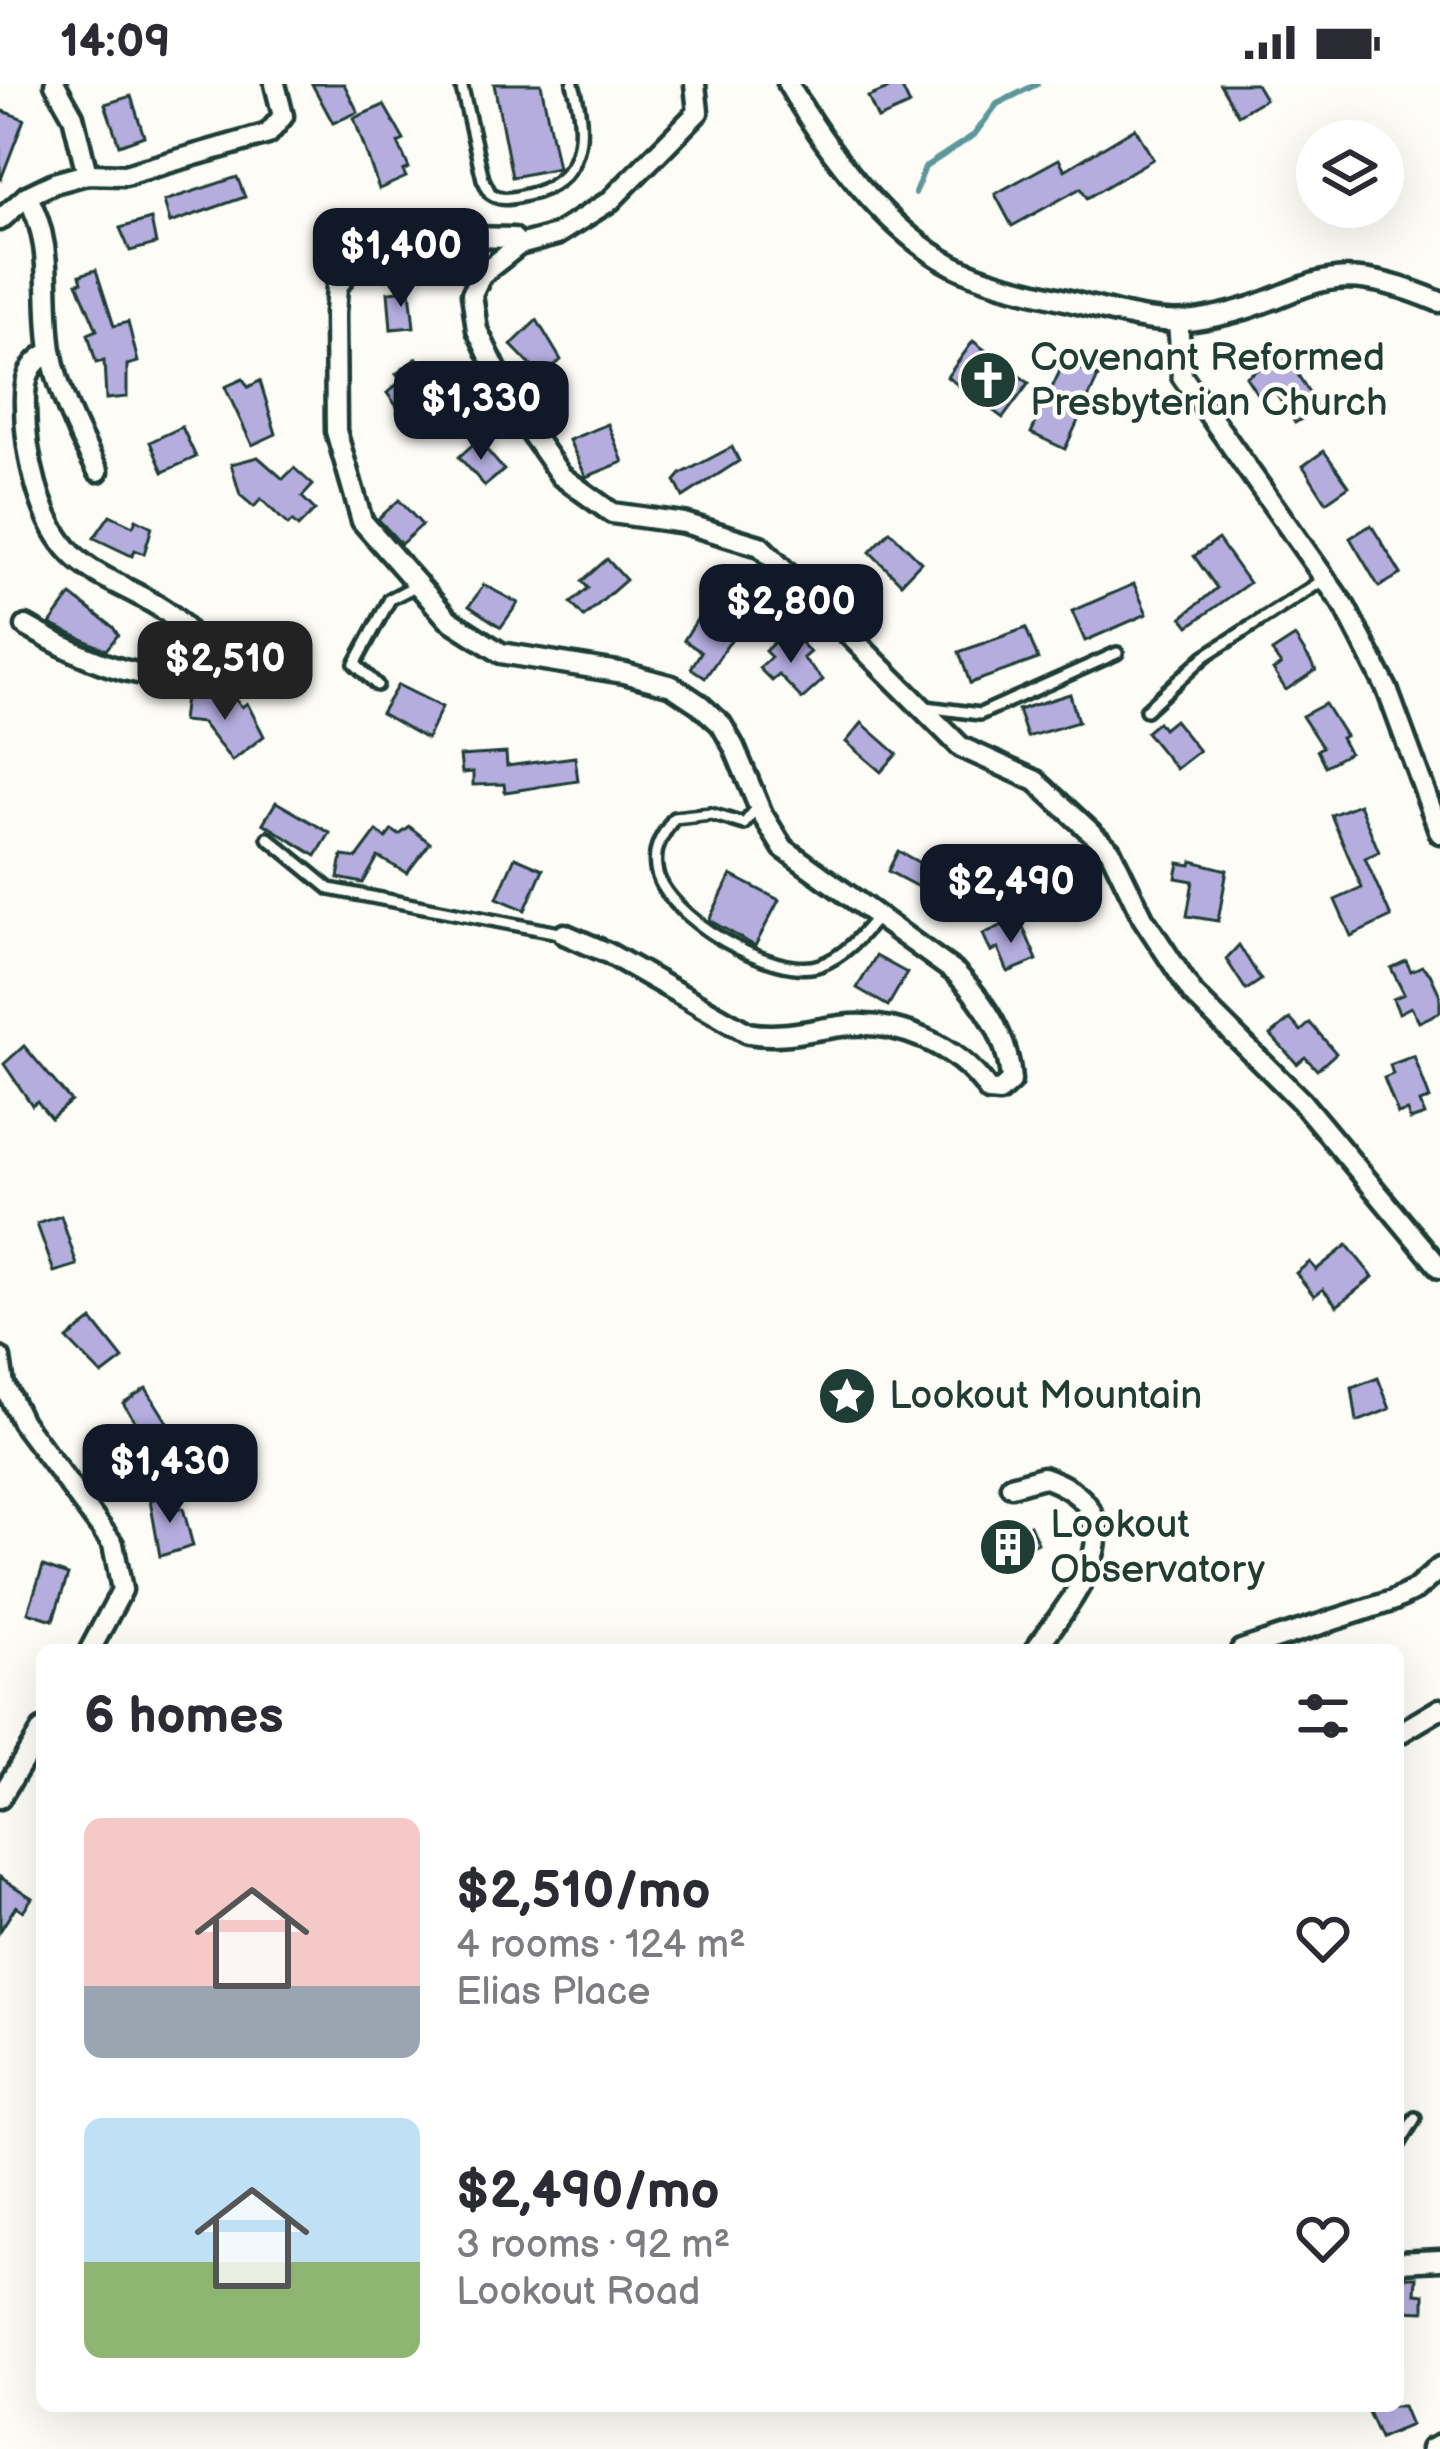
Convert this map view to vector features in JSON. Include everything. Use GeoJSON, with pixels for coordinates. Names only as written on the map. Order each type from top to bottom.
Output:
{"type":"FeatureCollection","features":[{"type":"Feature","properties":{"kind":"street"},"geometry":{"type":"LineString","coordinates":[[56,84],[73,116],[87,174]]}},
{"type":"Feature","properties":{"kind":"street"},"geometry":{"type":"LineString","coordinates":[[0,220],[27,196],[87,174],[124,175],[268,134],[283,116],[274,84]]}},
{"type":"Feature","properties":{"kind":"street"},"geometry":{"type":"LineString","coordinates":[[695,84],[698,112],[641,173],[582,220],[519,244],[490,267],[472,293],[478,330],[518,413],[561,476],[612,513],[684,523],[760,546],[961,747],[1036,781],[1110,850],[1143,918],[1193,994],[1301,1101],[1440,1268]]}},
{"type":"Feature","properties":{"kind":"street"},"geometry":{"type":"LineString","coordinates":[[788,84],[880,206],[944,260],[1027,291],[1178,322],[1234,311],[1311,280],[1341,276],[1401,285],[1440,302]]}},
{"type":"Feature","properties":{"kind":"street"},"geometry":{"type":"LineString","coordinates":[[27,196],[44,241],[51,352],[67,406],[98,471]]}},
{"type":"Feature","properties":{"kind":"street"},"geometry":{"type":"LineString","coordinates":[[519,244],[513,238],[429,236],[368,256],[351,267],[337,287],[333,388],[346,481],[362,521],[417,585],[476,642],[501,653],[672,686],[721,724],[783,848],[956,973],[980,998],[1010,1064],[1007,1088],[989,1091],[964,1062],[890,1027],[843,1025],[769,1037],[748,1034],[564,934]]}},
{"type":"Feature","properties":{"kind":"street"},"geometry":{"type":"LineString","coordinates":[[1178,322],[1182,376],[1325,578],[1387,689],[1440,833]]}},
{"type":"Feature","properties":{"kind":"street"},"geometry":{"type":"LineString","coordinates":[[26,626],[71,651],[143,671],[179,674],[196,665],[199,657],[181,622],[85,566],[58,538],[48,518],[24,399],[28,372],[51,352]]}},
{"type":"Feature","properties":{"kind":"street"},"geometry":{"type":"LineString","coordinates":[[0,1358],[4,1385],[22,1422],[113,1544],[122,1590],[93,1644]]}},
{"type":"Feature","properties":{"kind":"street"},"geometry":{"type":"LineString","coordinates":[[1011,1486],[1043,1477],[1075,1492],[1093,1523],[1096,1542],[1086,1579],[1039,1644]]}},
{"type":"Feature","properties":{"kind":"street"},"geometry":{"type":"LineString","coordinates":[[1259,1644],[1392,1601],[1415,1590],[1440,1568]]}},
{"type":"Feature","properties":{"kind":"street"},"geometry":{"type":"LineString","coordinates":[[1404,1730],[1440,1709]]}},
{"type":"Feature","properties":{"kind":"street"},"geometry":{"type":"LineString","coordinates":[[0,1798],[36,1740]]}},
{"type":"Feature","properties":{"kind":"street"},"geometry":{"type":"LineString","coordinates":[[1404,2262],[1440,2260]]}},
{"type":"Feature","properties":{"kind":"street"},"geometry":{"type":"LineString","coordinates":[[1431,2449],[1440,2445]]}},
{"type":"Feature","properties":{"kind":"lane"},"geometry":{"type":"LineString","coordinates":[[461,84],[483,179],[490,193],[505,199],[546,191],[568,177],[578,159],[582,131],[573,84]]}},
{"type":"Feature","properties":{"kind":"lane"},"geometry":{"type":"LineString","coordinates":[[1146,710],[1205,656],[1325,578]]}},
{"type":"Feature","properties":{"kind":"lane"},"geometry":{"type":"LineString","coordinates":[[376,685],[355,664],[390,599],[417,585]]}},
{"type":"Feature","properties":{"kind":"lane"},"geometry":{"type":"LineString","coordinates":[[921,707],[980,714],[1117,653]]}},
{"type":"Feature","properties":{"kind":"lane"},"geometry":{"type":"LineString","coordinates":[[758,802],[754,817],[743,824],[711,814],[674,818],[658,841],[656,865],[664,891],[677,907],[762,960],[787,968],[817,966],[841,954],[877,917]]}},
{"type":"Feature","properties":{"kind":"lane"},"geometry":{"type":"LineString","coordinates":[[268,838],[330,889],[564,934]]}},
{"type":"Feature","properties":{"kind":"lane"},"geometry":{"type":"LineString","coordinates":[[1404,2136],[1415,2118]]}},
{"type":"Feature","properties":{"kind":"building"},"geometry":{"type":"Polygon","coordinates":[[[312,84],[344,84],[358,112],[333,123],[312,84]]]}},
{"type":"Feature","properties":{"kind":"building"},"geometry":{"type":"Polygon","coordinates":[[[494,84],[541,84],[558,168],[512,177],[494,84]]]}},
{"type":"Feature","properties":{"kind":"building"},"geometry":{"type":"Polygon","coordinates":[[[900,84],[910,105],[878,119],[868,97],[900,84]]]}},
{"type":"Feature","properties":{"kind":"building"},"geometry":{"type":"Polygon","coordinates":[[[1220,84],[1256,84],[1265,99],[1238,115],[1220,84]]]}},
{"type":"Feature","properties":{"kind":"building"},"geometry":{"type":"Polygon","coordinates":[[[131,96],[144,136],[119,145],[105,104],[131,96]]]}},
{"type":"Feature","properties":{"kind":"building"},"geometry":{"type":"Polygon","coordinates":[[[384,105],[404,140],[398,143],[409,168],[403,171],[406,177],[379,189],[354,118],[384,105]]]}},
{"type":"Feature","properties":{"kind":"building"},"geometry":{"type":"Polygon","coordinates":[[[0,110],[24,119],[1,179],[0,178],[0,110]]]}},
{"type":"Feature","properties":{"kind":"building"},"geometry":{"type":"Polygon","coordinates":[[[1135,128],[1153,159],[1087,198],[1081,188],[1012,226],[995,194],[1059,159],[1065,170],[1135,128]]]}},
{"type":"Feature","properties":{"kind":"building"},"geometry":{"type":"Polygon","coordinates":[[[237,177],[245,197],[170,223],[164,201],[237,177]]]}},
{"type":"Feature","properties":{"kind":"building"},"geometry":{"type":"Polygon","coordinates":[[[151,219],[156,244],[130,251],[120,228],[151,219]]]}},
{"type":"Feature","properties":{"kind":"building"},"geometry":{"type":"Polygon","coordinates":[[[96,270],[114,326],[128,322],[138,362],[127,365],[127,397],[106,399],[104,361],[96,363],[88,334],[97,330],[77,283],[82,282],[80,275],[96,270]]]}},
{"type":"Feature","properties":{"kind":"building"},"geometry":{"type":"Polygon","coordinates":[[[410,290],[414,327],[391,329],[388,292],[410,290]]]}},
{"type":"Feature","properties":{"kind":"building"},"geometry":{"type":"Polygon","coordinates":[[[537,320],[561,360],[542,377],[511,345],[537,320]]]}},
{"type":"Feature","properties":{"kind":"building","name":"Covenant Reformed Presbyterian Church"},"geometry":{"type":"Polygon","coordinates":[[[973,341],[1029,383],[1003,418],[947,377],[973,341]]]}},
{"type":"Feature","properties":{"kind":"building"},"geometry":{"type":"Polygon","coordinates":[[[1284,353],[1319,408],[1295,423],[1273,388],[1259,397],[1246,377],[1284,353]]]}},
{"type":"Feature","properties":{"kind":"building"},"geometry":{"type":"Polygon","coordinates":[[[417,358],[436,386],[401,412],[387,393],[401,381],[396,374],[417,358]]]}},
{"type":"Feature","properties":{"kind":"building"},"geometry":{"type":"Polygon","coordinates":[[[1064,362],[1098,377],[1065,449],[1031,433],[1064,362]]]}},
{"type":"Feature","properties":{"kind":"building"},"geometry":{"type":"Polygon","coordinates":[[[243,379],[248,387],[260,381],[276,434],[252,445],[225,387],[243,379]]]}},
{"type":"Feature","properties":{"kind":"building"},"geometry":{"type":"Polygon","coordinates":[[[608,424],[623,462],[586,477],[569,440],[608,424]]]}},
{"type":"Feature","properties":{"kind":"building"},"geometry":{"type":"Polygon","coordinates":[[[182,427],[196,457],[163,472],[150,442],[182,427]]]}},
{"type":"Feature","properties":{"kind":"building"},"geometry":{"type":"Polygon","coordinates":[[[478,440],[504,470],[485,486],[459,457],[478,440]]]}},
{"type":"Feature","properties":{"kind":"building"},"geometry":{"type":"Polygon","coordinates":[[[732,447],[739,461],[683,497],[675,481],[681,474],[732,447]]]}},
{"type":"Feature","properties":{"kind":"building"},"geometry":{"type":"Polygon","coordinates":[[[1324,451],[1349,486],[1326,502],[1303,466],[1324,451]]]}},
{"type":"Feature","properties":{"kind":"building"},"geometry":{"type":"Polygon","coordinates":[[[258,457],[283,479],[294,468],[313,485],[302,497],[315,510],[298,527],[292,521],[288,525],[261,499],[254,507],[240,495],[231,464],[258,457]]]}},
{"type":"Feature","properties":{"kind":"building"},"geometry":{"type":"Polygon","coordinates":[[[399,500],[422,525],[401,544],[378,519],[399,500]]]}},
{"type":"Feature","properties":{"kind":"building"},"geometry":{"type":"Polygon","coordinates":[[[110,515],[133,526],[136,519],[152,527],[144,554],[135,550],[132,556],[94,538],[110,515]]]}},
{"type":"Feature","properties":{"kind":"building"},"geometry":{"type":"Polygon","coordinates":[[[1371,525],[1401,574],[1379,587],[1350,538],[1371,525]]]}},
{"type":"Feature","properties":{"kind":"building"},"geometry":{"type":"Polygon","coordinates":[[[890,531],[921,562],[901,583],[870,552],[890,531]]]}},
{"type":"Feature","properties":{"kind":"building"},"geometry":{"type":"Polygon","coordinates":[[[1218,539],[1249,583],[1189,626],[1182,617],[1217,588],[1194,556],[1218,539]]]}},
{"type":"Feature","properties":{"kind":"building"},"geometry":{"type":"Polygon","coordinates":[[[607,559],[626,580],[584,617],[571,603],[588,588],[582,581],[607,559]]]}},
{"type":"Feature","properties":{"kind":"building"},"geometry":{"type":"Polygon","coordinates":[[[1134,584],[1147,614],[1085,641],[1072,611],[1134,584]]]}},
{"type":"Feature","properties":{"kind":"building"},"geometry":{"type":"Polygon","coordinates":[[[484,585],[518,603],[501,627],[469,606],[484,585]]]}},
{"type":"Feature","properties":{"kind":"building"},"geometry":{"type":"Polygon","coordinates":[[[71,595],[113,627],[118,635],[106,650],[50,624],[71,595]]]}},
{"type":"Feature","properties":{"kind":"building"},"geometry":{"type":"Polygon","coordinates":[[[698,618],[731,640],[705,678],[691,668],[701,652],[684,640],[698,618]]]}},
{"type":"Feature","properties":{"kind":"building"},"geometry":{"type":"Polygon","coordinates":[[[1026,628],[1038,659],[970,683],[959,652],[1026,628]]]}},
{"type":"Feature","properties":{"kind":"building"},"geometry":{"type":"Polygon","coordinates":[[[782,635],[792,646],[798,640],[810,652],[803,658],[823,680],[802,699],[779,675],[772,681],[759,668],[771,657],[765,651],[782,635]]]}},
{"type":"Feature","properties":{"kind":"building"},"geometry":{"type":"Polygon","coordinates":[[[1295,637],[1316,670],[1286,690],[1273,670],[1281,665],[1272,652],[1295,637]]]}},
{"type":"Feature","properties":{"kind":"building"},"geometry":{"type":"Polygon","coordinates":[[[398,685],[442,707],[427,739],[381,713],[398,685]]]}},
{"type":"Feature","properties":{"kind":"building"},"geometry":{"type":"Polygon","coordinates":[[[1070,694],[1078,722],[1027,737],[1018,710],[1070,694]]]}},
{"type":"Feature","properties":{"kind":"building"},"geometry":{"type":"Polygon","coordinates":[[[185,697],[217,699],[222,705],[233,697],[242,707],[247,703],[264,736],[232,761],[202,723],[182,721],[185,697]]]}},
{"type":"Feature","properties":{"kind":"building"},"geometry":{"type":"Polygon","coordinates":[[[1325,704],[1345,736],[1341,738],[1349,753],[1325,766],[1317,750],[1322,747],[1302,716],[1325,704]]]}},
{"type":"Feature","properties":{"kind":"building"},"geometry":{"type":"Polygon","coordinates":[[[1174,720],[1199,751],[1176,769],[1146,732],[1158,722],[1163,729],[1174,720]]]}},
{"type":"Feature","properties":{"kind":"building"},"geometry":{"type":"Polygon","coordinates":[[[862,723],[897,754],[881,772],[846,742],[862,723]]]}},
{"type":"Feature","properties":{"kind":"building"},"geometry":{"type":"Polygon","coordinates":[[[506,753],[507,766],[575,757],[578,781],[505,792],[504,784],[473,785],[473,772],[462,773],[460,756],[506,753]]]}},
{"type":"Feature","properties":{"kind":"building"},"geometry":{"type":"Polygon","coordinates":[[[276,802],[330,833],[316,856],[263,823],[276,802]]]}},
{"type":"Feature","properties":{"kind":"building"},"geometry":{"type":"Polygon","coordinates":[[[1359,804],[1379,852],[1365,858],[1391,917],[1351,936],[1335,900],[1362,888],[1331,815],[1359,804]]]}},
{"type":"Feature","properties":{"kind":"building"},"geometry":{"type":"Polygon","coordinates":[[[410,827],[430,843],[407,873],[378,857],[363,883],[338,878],[342,856],[357,858],[377,831],[386,838],[392,830],[399,835],[410,827]]]}},
{"type":"Feature","properties":{"kind":"building"},"geometry":{"type":"Polygon","coordinates":[[[898,851],[931,869],[920,888],[888,871],[898,851]]]}},
{"type":"Feature","properties":{"kind":"building"},"geometry":{"type":"Polygon","coordinates":[[[515,857],[543,869],[525,910],[497,898],[515,857]]]}},
{"type":"Feature","properties":{"kind":"building"},"geometry":{"type":"Polygon","coordinates":[[[1192,861],[1227,870],[1218,921],[1187,916],[1193,881],[1176,878],[1179,863],[1191,865],[1192,861]]]}},
{"type":"Feature","properties":{"kind":"building"},"geometry":{"type":"Polygon","coordinates":[[[731,875],[779,900],[755,946],[709,920],[731,875]]]}},
{"type":"Feature","properties":{"kind":"building"},"geometry":{"type":"Polygon","coordinates":[[[1010,922],[1014,931],[1023,927],[1037,960],[1008,972],[998,948],[991,952],[983,934],[1010,922]]]}},
{"type":"Feature","properties":{"kind":"building"},"geometry":{"type":"Polygon","coordinates":[[[1239,945],[1261,980],[1246,990],[1226,959],[1239,945]]]}},
{"type":"Feature","properties":{"kind":"building"},"geometry":{"type":"Polygon","coordinates":[[[876,956],[907,973],[888,1006],[857,988],[876,956]]]}},
{"type":"Feature","properties":{"kind":"building"},"geometry":{"type":"Polygon","coordinates":[[[1406,961],[1411,971],[1422,966],[1430,974],[1440,995],[1440,1012],[1419,1022],[1411,1007],[1399,1013],[1393,999],[1404,994],[1391,968],[1406,961]]]}},
{"type":"Feature","properties":{"kind":"building"},"geometry":{"type":"Polygon","coordinates":[[[1290,1019],[1301,1031],[1310,1023],[1336,1053],[1317,1070],[1305,1057],[1297,1064],[1271,1035],[1290,1019]]]}},
{"type":"Feature","properties":{"kind":"building"},"geometry":{"type":"Polygon","coordinates":[[[24,1046],[71,1101],[51,1118],[37,1101],[32,1105],[4,1064],[24,1046]]]}},
{"type":"Feature","properties":{"kind":"building"},"geometry":{"type":"Polygon","coordinates":[[[1414,1056],[1430,1099],[1420,1103],[1425,1115],[1410,1120],[1407,1111],[1398,1114],[1384,1078],[1393,1074],[1390,1065],[1414,1056]]]}},
{"type":"Feature","properties":{"kind":"building"},"geometry":{"type":"Polygon","coordinates":[[[61,1216],[77,1265],[54,1272],[37,1224],[61,1216]]]}},
{"type":"Feature","properties":{"kind":"building"},"geometry":{"type":"Polygon","coordinates":[[[1347,1245],[1373,1277],[1337,1306],[1323,1289],[1314,1296],[1296,1273],[1310,1262],[1316,1270],[1347,1245]]]}},
{"type":"Feature","properties":{"kind":"building"},"geometry":{"type":"Polygon","coordinates":[[[92,1320],[123,1359],[102,1375],[67,1339],[92,1320]]]}},
{"type":"Feature","properties":{"kind":"building"},"geometry":{"type":"Polygon","coordinates":[[[1378,1378],[1390,1409],[1357,1422],[1352,1388],[1378,1378]]]}},
{"type":"Feature","properties":{"kind":"building"},"geometry":{"type":"Polygon","coordinates":[[[146,1388],[172,1430],[150,1445],[123,1403],[146,1388]]]}},
{"type":"Feature","properties":{"kind":"building"},"geometry":{"type":"Polygon","coordinates":[[[172,1494],[176,1510],[183,1508],[193,1546],[160,1556],[150,1500],[172,1494]]]}},
{"type":"Feature","properties":{"kind":"building","name":"Lookout Observatory"},"geometry":{"type":"Polygon","coordinates":[[[1030,1525],[1038,1543],[987,1568],[978,1550],[1030,1525]]]}},
{"type":"Feature","properties":{"kind":"building"},"geometry":{"type":"Polygon","coordinates":[[[43,1566],[68,1575],[53,1620],[28,1612],[43,1566]]]}},
{"type":"Feature","properties":{"kind":"building"},"geometry":{"type":"Polygon","coordinates":[[[0,1877],[32,1898],[23,1911],[16,1906],[0,1931],[0,1877]]]}},
{"type":"Feature","properties":{"kind":"building"},"geometry":{"type":"Polygon","coordinates":[[[1404,2277],[1416,2277],[1415,2293],[1424,2294],[1424,2311],[1404,2310],[1404,2277]]]}},
{"type":"Feature","properties":{"kind":"building"},"geometry":{"type":"Polygon","coordinates":[[[1404,2408],[1411,2425],[1380,2438],[1368,2412],[1404,2412],[1404,2408]]]}},
{"type":"Feature","properties":{"kind":"waterway"},"geometry":{"type":"LineString","coordinates":[[915,193],[925,167],[974,135],[997,104],[1037,84]]}},
{"type":"Feature","properties":{"kind":"place","name":"Covenant Reformed Presbyterian Church"},"geometry":{"type":"Point","coordinates":[988,380]}},
{"type":"Feature","properties":{"kind":"place","name":"Lookout Mountain"},"geometry":{"type":"Point","coordinates":[847,1396]}},
{"type":"Feature","properties":{"kind":"place","name":"Lookout Observatory"},"geometry":{"type":"Point","coordinates":[1008,1547]}}]}
